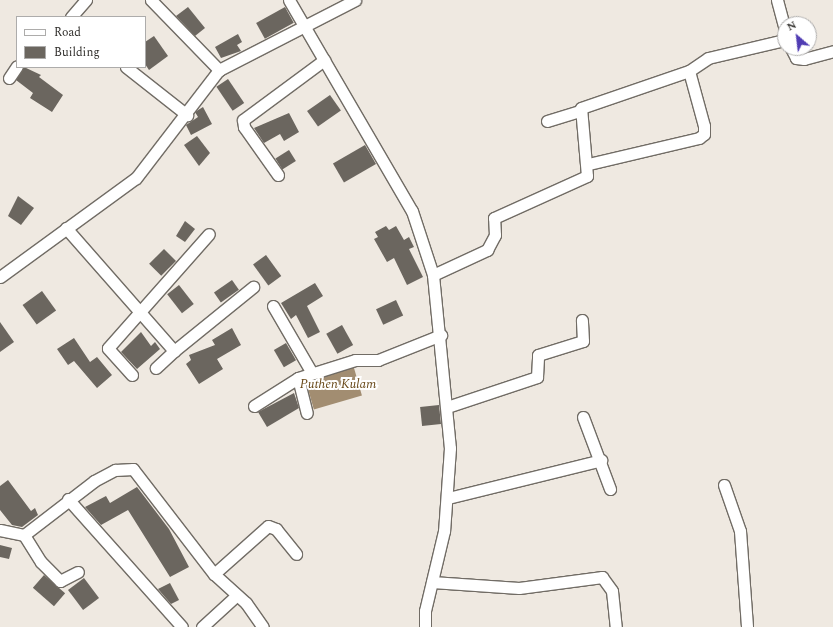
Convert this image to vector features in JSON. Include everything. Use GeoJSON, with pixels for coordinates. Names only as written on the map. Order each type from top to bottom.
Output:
{"type":"FeatureCollection","features":[{"type":"Feature","properties":{"kind":"street"},"geometry":{"type":"LineString","coordinates":[[72,16],[86,0]]}},
{"type":"Feature","properties":{"kind":"street"},"geometry":{"type":"LineString","coordinates":[[151,0],[219,70]]}},
{"type":"Feature","properties":{"kind":"street"},"geometry":{"type":"LineString","coordinates":[[289,0],[412,212],[433,275],[441,335],[447,408],[448,498],[425,627]]}},
{"type":"Feature","properties":{"kind":"street"},"geometry":{"type":"LineString","coordinates":[[0,277],[136,178],[187,115],[219,70],[355,0]]}},
{"type":"Feature","properties":{"kind":"street"},"geometry":{"type":"LineString","coordinates":[[777,0],[781,16]]}},
{"type":"Feature","properties":{"kind":"street"},"geometry":{"type":"LineString","coordinates":[[547,121],[580,111],[690,71],[708,58],[777,42]]}},
{"type":"Feature","properties":{"kind":"street"},"geometry":{"type":"LineString","coordinates":[[817,55],[833,51]]}},
{"type":"Feature","properties":{"kind":"street"},"geometry":{"type":"LineString","coordinates":[[795,56],[796,58],[804,59],[815,56]]}},
{"type":"Feature","properties":{"kind":"street"},"geometry":{"type":"LineString","coordinates":[[278,175],[244,127],[243,120],[324,60]]}},
{"type":"Feature","properties":{"kind":"street"},"geometry":{"type":"LineString","coordinates":[[9,78],[16,68]]}},
{"type":"Feature","properties":{"kind":"street"},"geometry":{"type":"LineString","coordinates":[[127,68],[187,115]]}},
{"type":"Feature","properties":{"kind":"street"},"geometry":{"type":"LineString","coordinates":[[588,164],[699,138],[704,134],[704,126],[690,71]]}},
{"type":"Feature","properties":{"kind":"street"},"geometry":{"type":"LineString","coordinates":[[433,275],[487,250],[496,235],[494,218],[587,176],[588,164],[580,111]]}},
{"type":"Feature","properties":{"kind":"street"},"geometry":{"type":"LineString","coordinates":[[66,228],[174,351]]}},
{"type":"Feature","properties":{"kind":"street"},"geometry":{"type":"LineString","coordinates":[[132,375],[108,348],[140,314],[209,234]]}},
{"type":"Feature","properties":{"kind":"street"},"geometry":{"type":"LineString","coordinates":[[156,368],[174,351],[253,287]]}},
{"type":"Feature","properties":{"kind":"street"},"geometry":{"type":"LineString","coordinates":[[273,306],[312,373]]}},
{"type":"Feature","properties":{"kind":"street"},"geometry":{"type":"LineString","coordinates":[[447,408],[537,377],[538,355],[583,341],[582,320]]}},
{"type":"Feature","properties":{"kind":"street"},"geometry":{"type":"LineString","coordinates":[[254,406],[298,378],[355,360],[378,360],[441,335]]}},
{"type":"Feature","properties":{"kind":"street"},"geometry":{"type":"LineString","coordinates":[[298,378],[307,413]]}},
{"type":"Feature","properties":{"kind":"street"},"geometry":{"type":"LineString","coordinates":[[583,417],[601,460],[610,489]]}},
{"type":"Feature","properties":{"kind":"street"},"geometry":{"type":"LineString","coordinates":[[448,498],[601,460]]}},
{"type":"Feature","properties":{"kind":"street"},"geometry":{"type":"LineString","coordinates":[[24,535],[68,500],[115,470],[133,469],[214,574],[238,595],[263,627]]}},
{"type":"Feature","properties":{"kind":"street"},"geometry":{"type":"LineString","coordinates":[[724,485],[740,531],[748,627]]}},
{"type":"Feature","properties":{"kind":"street"},"geometry":{"type":"LineString","coordinates":[[68,500],[182,627]]}},
{"type":"Feature","properties":{"kind":"street"},"geometry":{"type":"LineString","coordinates":[[214,574],[260,530],[268,526],[276,528],[296,554]]}},
{"type":"Feature","properties":{"kind":"street"},"geometry":{"type":"LineString","coordinates":[[0,530],[24,535],[56,578],[68,580],[78,572]]}},
{"type":"Feature","properties":{"kind":"street"},"geometry":{"type":"LineString","coordinates":[[432,582],[520,588],[602,577],[612,591],[616,627]]}},
{"type":"Feature","properties":{"kind":"street"},"geometry":{"type":"LineString","coordinates":[[202,627],[238,595]]}},
{"type":"Feature","properties":{"kind":"water","name":"Puthen Kulam"},"geometry":{"type":"Polygon","coordinates":[[[352,361],[362,396],[314,409],[304,375],[352,361]]]}},
{"type":"Feature","properties":{"kind":"building"},"geometry":{"type":"Polygon","coordinates":[[[188,7],[205,28],[195,36],[176,16],[188,7]]]}},
{"type":"Feature","properties":{"kind":"building"},"geometry":{"type":"Polygon","coordinates":[[[285,7],[294,23],[265,39],[256,23],[285,7]]]}},
{"type":"Feature","properties":{"kind":"building"},"geometry":{"type":"Polygon","coordinates":[[[238,34],[242,42],[237,45],[241,51],[221,58],[215,47],[238,34]]]}},
{"type":"Feature","properties":{"kind":"building"},"geometry":{"type":"Polygon","coordinates":[[[154,36],[168,56],[149,70],[146,66],[146,41],[154,36]]]}},
{"type":"Feature","properties":{"kind":"building"},"geometry":{"type":"Polygon","coordinates":[[[23,68],[26,68],[41,75],[39,77],[63,95],[52,112],[30,98],[33,93],[16,80],[23,68]]]}},
{"type":"Feature","properties":{"kind":"building"},"geometry":{"type":"Polygon","coordinates":[[[228,79],[244,103],[233,111],[216,87],[228,79]]]}},
{"type":"Feature","properties":{"kind":"building"},"geometry":{"type":"Polygon","coordinates":[[[330,95],[341,111],[318,127],[307,111],[330,95]]]}},
{"type":"Feature","properties":{"kind":"building"},"geometry":{"type":"Polygon","coordinates":[[[203,107],[212,124],[191,135],[186,125],[198,117],[195,112],[203,107]]]}},
{"type":"Feature","properties":{"kind":"building"},"geometry":{"type":"Polygon","coordinates":[[[289,113],[299,132],[284,141],[280,134],[264,143],[254,128],[289,113]]]}},
{"type":"Feature","properties":{"kind":"building"},"geometry":{"type":"Polygon","coordinates":[[[197,136],[210,153],[199,166],[184,145],[197,136]]]}},
{"type":"Feature","properties":{"kind":"building"},"geometry":{"type":"Polygon","coordinates":[[[365,145],[376,164],[344,183],[333,164],[365,145]]]}},
{"type":"Feature","properties":{"kind":"building"},"geometry":{"type":"Polygon","coordinates":[[[289,150],[296,161],[282,170],[275,158],[289,150]]]}},
{"type":"Feature","properties":{"kind":"building"},"geometry":{"type":"Polygon","coordinates":[[[18,196],[34,208],[21,225],[8,216],[18,196]]]}},
{"type":"Feature","properties":{"kind":"building"},"geometry":{"type":"Polygon","coordinates":[[[185,221],[195,229],[185,242],[176,236],[185,221]]]}},
{"type":"Feature","properties":{"kind":"building"},"geometry":{"type":"Polygon","coordinates":[[[386,226],[389,230],[396,226],[404,240],[409,237],[414,247],[409,249],[423,277],[407,285],[394,258],[387,262],[374,239],[378,237],[375,232],[386,226]]]}},
{"type":"Feature","properties":{"kind":"building"},"geometry":{"type":"Polygon","coordinates":[[[164,249],[176,261],[161,276],[149,264],[164,249]]]}},
{"type":"Feature","properties":{"kind":"building"},"geometry":{"type":"Polygon","coordinates":[[[266,255],[281,276],[268,285],[253,264],[266,255]]]}},
{"type":"Feature","properties":{"kind":"building"},"geometry":{"type":"Polygon","coordinates":[[[232,280],[239,290],[221,302],[214,293],[232,280]]]}},
{"type":"Feature","properties":{"kind":"building"},"geometry":{"type":"Polygon","coordinates":[[[315,283],[323,296],[307,306],[320,332],[308,338],[296,315],[291,319],[281,303],[315,283]]]}},
{"type":"Feature","properties":{"kind":"building"},"geometry":{"type":"Polygon","coordinates":[[[179,285],[194,304],[182,313],[167,294],[179,285]]]}},
{"type":"Feature","properties":{"kind":"building"},"geometry":{"type":"Polygon","coordinates":[[[42,291],[56,310],[37,325],[23,305],[42,291]]]}},
{"type":"Feature","properties":{"kind":"building"},"geometry":{"type":"Polygon","coordinates":[[[396,300],[403,315],[383,325],[376,309],[396,300]]]}},
{"type":"Feature","properties":{"kind":"building"},"geometry":{"type":"Polygon","coordinates":[[[0,322],[14,342],[0,352],[0,322]]]}},
{"type":"Feature","properties":{"kind":"building"},"geometry":{"type":"Polygon","coordinates":[[[342,325],[353,345],[337,354],[326,334],[342,325]]]}},
{"type":"Feature","properties":{"kind":"building"},"geometry":{"type":"Polygon","coordinates":[[[232,328],[241,345],[217,359],[223,369],[199,384],[186,364],[191,360],[189,355],[215,345],[212,340],[232,328]]]}},
{"type":"Feature","properties":{"kind":"building"},"geometry":{"type":"Polygon","coordinates":[[[141,332],[151,346],[155,342],[160,349],[137,369],[121,352],[141,332]]]}},
{"type":"Feature","properties":{"kind":"building"},"geometry":{"type":"Polygon","coordinates":[[[74,338],[90,362],[97,357],[112,375],[97,388],[74,361],[68,365],[57,349],[74,338]]]}},
{"type":"Feature","properties":{"kind":"building"},"geometry":{"type":"Polygon","coordinates":[[[286,343],[296,360],[284,367],[274,350],[286,343]]]}},
{"type":"Feature","properties":{"kind":"building"},"geometry":{"type":"Polygon","coordinates":[[[294,393],[299,408],[267,427],[258,412],[294,393]]]}},
{"type":"Feature","properties":{"kind":"building"},"geometry":{"type":"Polygon","coordinates":[[[439,405],[441,424],[422,426],[420,407],[439,405]]]}},
{"type":"Feature","properties":{"kind":"building"},"geometry":{"type":"Polygon","coordinates":[[[8,480],[31,511],[35,508],[38,515],[22,527],[12,525],[0,510],[0,486],[8,480]]]}},
{"type":"Feature","properties":{"kind":"building"},"geometry":{"type":"Polygon","coordinates":[[[137,487],[169,529],[189,567],[170,577],[128,510],[101,525],[85,507],[106,496],[110,503],[137,487]]]}},
{"type":"Feature","properties":{"kind":"building"},"geometry":{"type":"Polygon","coordinates":[[[0,545],[12,548],[9,559],[0,557],[0,545]]]}},
{"type":"Feature","properties":{"kind":"building"},"geometry":{"type":"Polygon","coordinates":[[[44,575],[65,593],[54,606],[33,588],[44,575]]]}},
{"type":"Feature","properties":{"kind":"building"},"geometry":{"type":"Polygon","coordinates":[[[84,578],[99,598],[83,610],[68,590],[84,578]]]}},
{"type":"Feature","properties":{"kind":"building"},"geometry":{"type":"Polygon","coordinates":[[[170,583],[179,600],[171,604],[158,589],[170,583]]]}}]}
